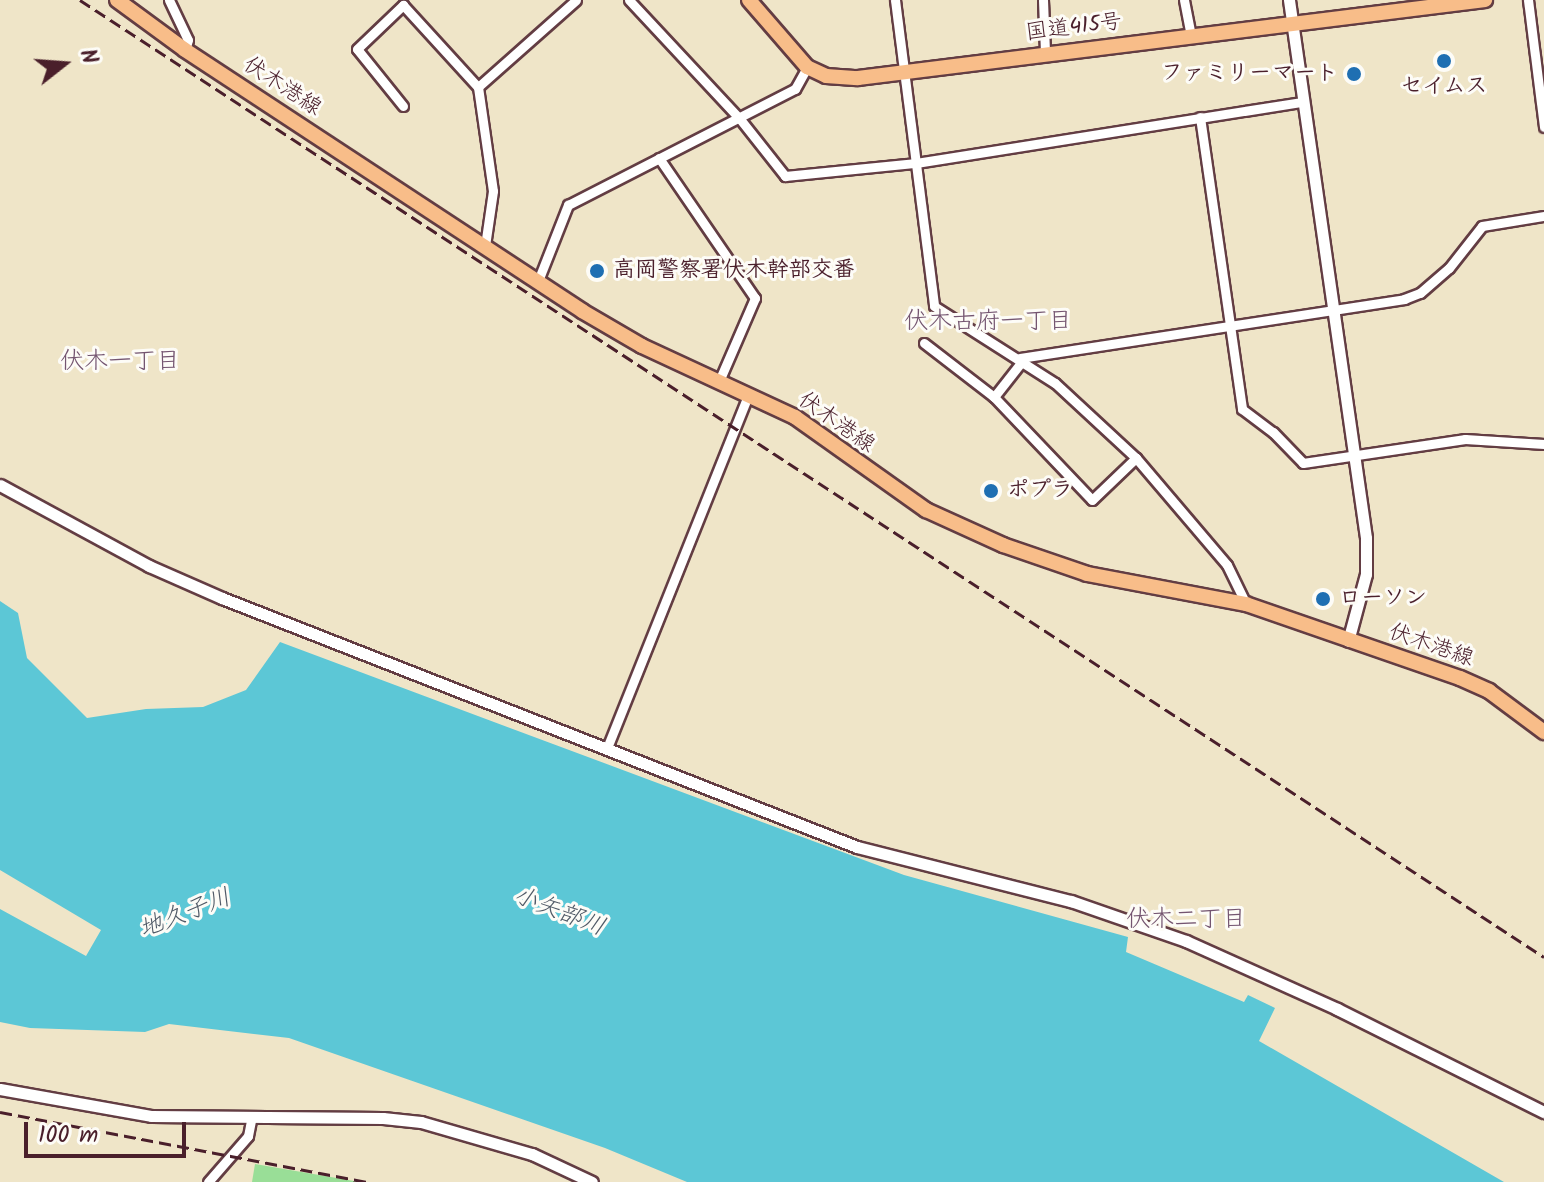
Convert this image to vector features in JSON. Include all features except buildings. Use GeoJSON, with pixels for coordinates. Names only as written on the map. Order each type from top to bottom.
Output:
{"type":"FeatureCollection","features":[{"type":"Feature","properties":{"kind":"main road","name":"伏木港線"},"geometry":{"type":"LineString","coordinates":[[117,0],[185,50],[631,340],[795,417],[888,487],[926,510],[1003,545],[1087,574],[1246,604],[1474,684],[1544,732]]}},
{"type":"Feature","properties":{"kind":"main road"},"geometry":{"type":"LineString","coordinates":[[749,0],[807,67]]}},
{"type":"Feature","properties":{"kind":"main road","name":"国道415号"},"geometry":{"type":"LineString","coordinates":[[807,67],[826,76],[858,78],[1485,0]]}},
{"type":"Feature","properties":{"kind":"street"},"geometry":{"type":"LineString","coordinates":[[169,0],[188,40],[185,50]]}},
{"type":"Feature","properties":{"kind":"street"},"geometry":{"type":"LineString","coordinates":[[478,87],[576,0]]}},
{"type":"Feature","properties":{"kind":"street"},"geometry":{"type":"LineString","coordinates":[[629,0],[740,119],[785,176],[916,163],[1302,102]]}},
{"type":"Feature","properties":{"kind":"street"},"geometry":{"type":"LineString","coordinates":[[895,0],[934,306],[1022,359],[1067,393],[1136,458],[1227,565],[1246,604]]}},
{"type":"Feature","properties":{"kind":"street"},"geometry":{"type":"LineString","coordinates":[[1043,0],[1045,53]]}},
{"type":"Feature","properties":{"kind":"street"},"geometry":{"type":"LineString","coordinates":[[1184,0],[1191,36]]}},
{"type":"Feature","properties":{"kind":"street"},"geometry":{"type":"LineString","coordinates":[[1289,0],[1366,538],[1366,574],[1348,641]]}},
{"type":"Feature","properties":{"kind":"street"},"geometry":{"type":"LineString","coordinates":[[1528,0],[1544,127]]}},
{"type":"Feature","properties":{"kind":"street"},"geometry":{"type":"LineString","coordinates":[[403,106],[357,49],[403,5],[478,87],[493,191],[485,246]]}},
{"type":"Feature","properties":{"kind":"street"},"geometry":{"type":"LineString","coordinates":[[538,281],[568,205],[795,89],[807,67]]}},
{"type":"Feature","properties":{"kind":"street"},"geometry":{"type":"LineString","coordinates":[[1200,117],[1233,326],[1242,409],[1273,432],[1303,463],[1465,439],[1544,444]]}},
{"type":"Feature","properties":{"kind":"street"},"geometry":{"type":"LineString","coordinates":[[659,158],[755,298],[719,381]]}},
{"type":"Feature","properties":{"kind":"street"},"geometry":{"type":"LineString","coordinates":[[994,397],[1022,359],[1332,313],[1404,299],[1420,293],[1449,268],[1482,226],[1544,216]]}},
{"type":"Feature","properties":{"kind":"street"},"geometry":{"type":"LineString","coordinates":[[924,343],[994,397],[1092,500],[1136,458]]}},
{"type":"Feature","properties":{"kind":"street"},"geometry":{"type":"LineString","coordinates":[[607,748],[748,395]]}},
{"type":"Feature","properties":{"kind":"street"},"geometry":{"type":"LineString","coordinates":[[0,485],[149,566],[222,598],[857,847],[1071,901],[1186,941],[1337,1009],[1544,1112]]}},
{"type":"Feature","properties":{"kind":"street"},"geometry":{"type":"LineString","coordinates":[[0,1089],[151,1116],[383,1118],[421,1122],[532,1154],[592,1182]]}},
{"type":"Feature","properties":{"kind":"street"},"geometry":{"type":"LineString","coordinates":[[208,1182],[248,1136],[252,1116]]}},
{"type":"Feature","properties":{"kind":"green space"},"geometry":{"type":"Polygon","coordinates":[[[255,1164],[360,1182],[252,1182],[255,1164]]]}},
{"type":"Feature","properties":{"kind":"water"},"geometry":{"type":"Polygon","coordinates":[[[0,601],[18,613],[27,658],[87,718],[146,709],[203,707],[246,690],[280,642],[904,875],[1128,937],[1126,952],[1244,1002],[1248,995],[1275,1008],[1259,1041],[1504,1182],[687,1182],[605,1148],[289,1038],[169,1024],[145,1032],[30,1028],[0,1022],[0,909],[86,956],[101,930],[0,870],[0,601]]]}},
{"type":"Feature","properties":{"kind":"railway"},"geometry":{"type":"LineString","coordinates":[[80,0],[1544,957]]}},
{"type":"Feature","properties":{"kind":"railway"},"geometry":{"type":"LineString","coordinates":[[0,1112],[368,1182]]}},
{"type":"Feature","properties":{"kind":"place","name":"セイムス"},"geometry":{"type":"Point","coordinates":[1444,61]}},
{"type":"Feature","properties":{"kind":"place","name":"ファミリーマート"},"geometry":{"type":"Point","coordinates":[1354,74]}},
{"type":"Feature","properties":{"kind":"place","name":"高岡警察署伏木幹部交番"},"geometry":{"type":"Point","coordinates":[597,271]}},
{"type":"Feature","properties":{"kind":"place","name":"ポプラ"},"geometry":{"type":"Point","coordinates":[991,491]}},
{"type":"Feature","properties":{"kind":"place","name":"ローソン"},"geometry":{"type":"Point","coordinates":[1323,599]}},
{"type":"Feature","properties":{"kind":"district","name":"伏木古府一丁目"},"geometry":{"type":"Point","coordinates":[988,322]}},
{"type":"Feature","properties":{"kind":"district","name":"伏木一丁目"},"geometry":{"type":"Point","coordinates":[120,362]}},
{"type":"Feature","properties":{"kind":"district","name":"伏木二丁目"},"geometry":{"type":"Point","coordinates":[1186,920]}},
{"type":"Feature","properties":{"kind":"water label","name":"小矢部川"},"geometry":{"type":"Point","coordinates":[559,912]}},
{"type":"Feature","properties":{"kind":"water label","name":"地久子川"},"geometry":{"type":"Point","coordinates":[185,914]}}]}
